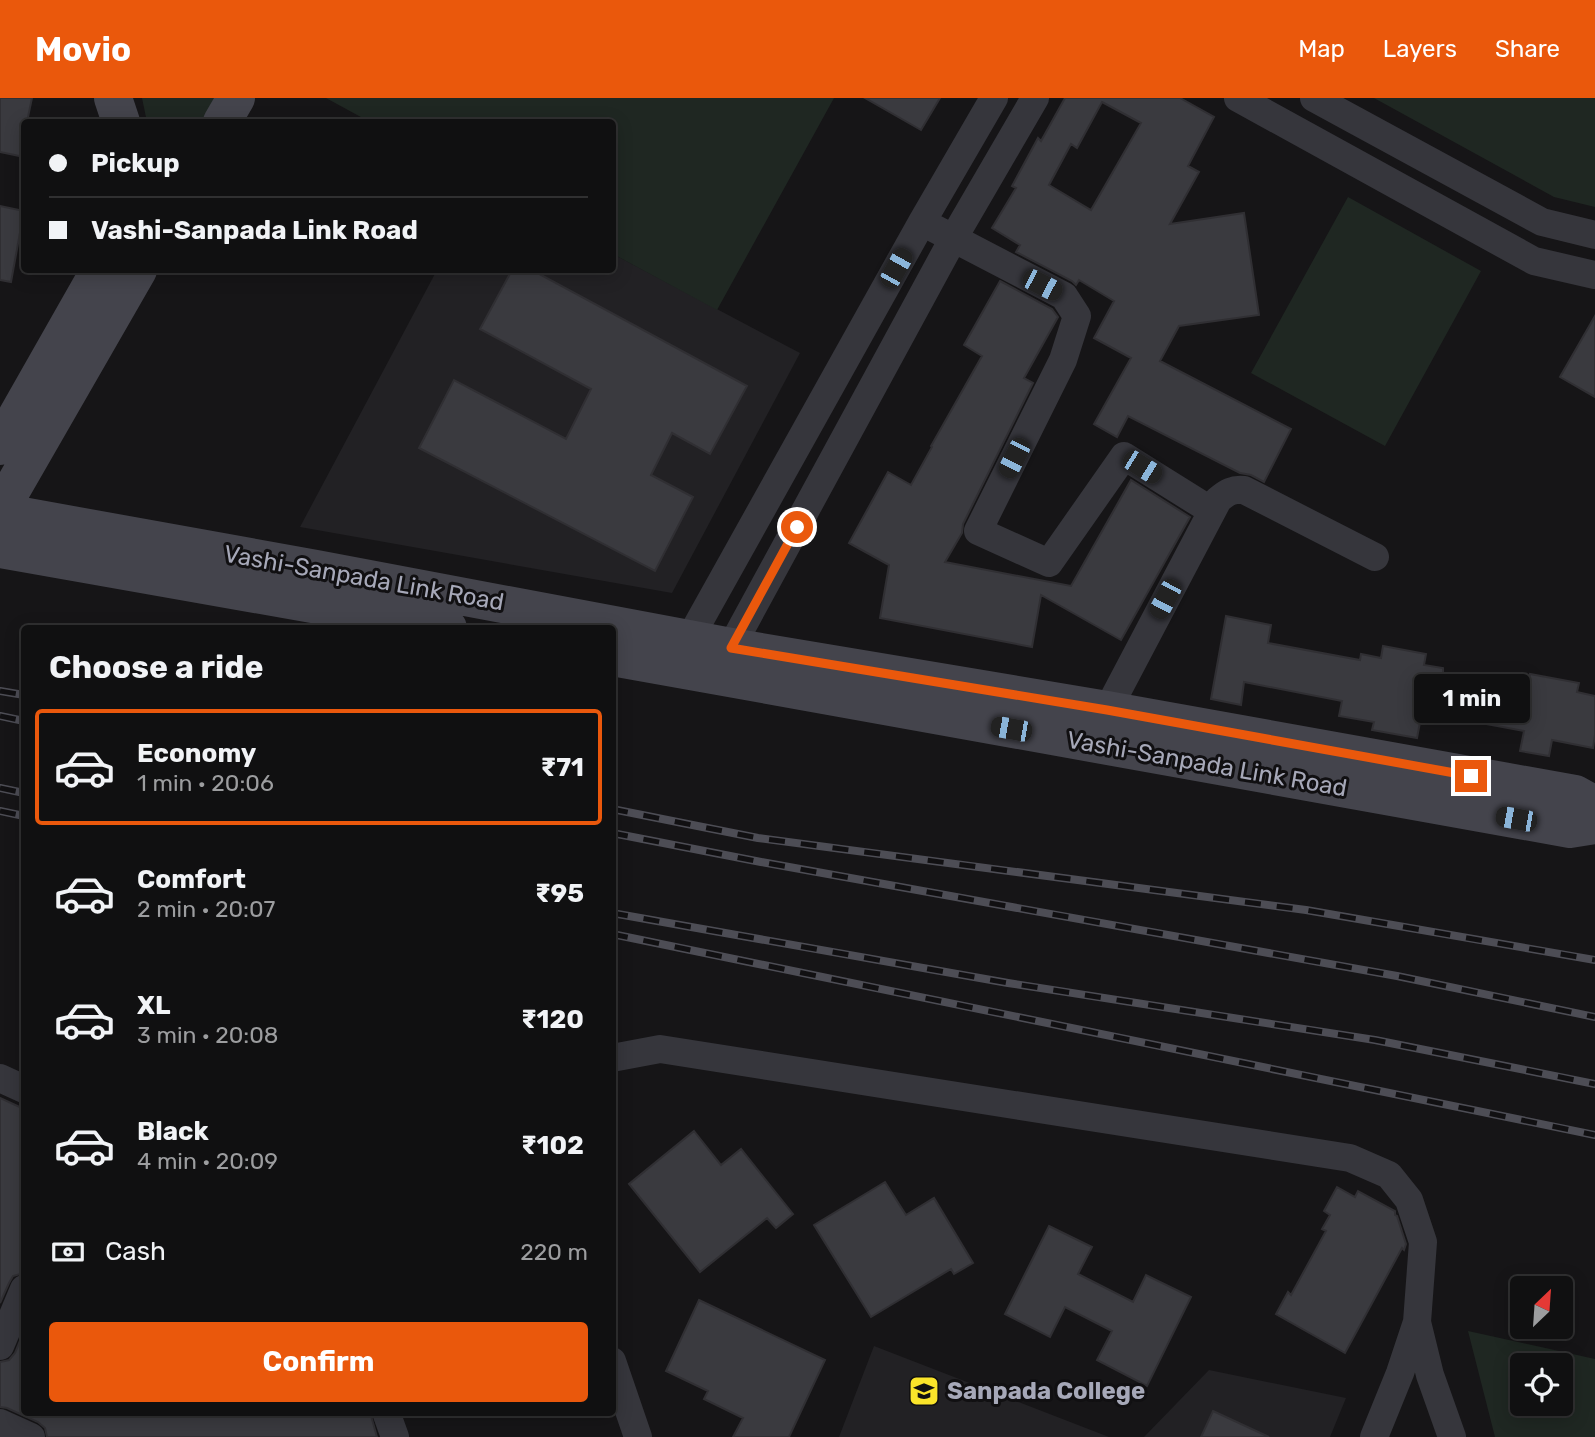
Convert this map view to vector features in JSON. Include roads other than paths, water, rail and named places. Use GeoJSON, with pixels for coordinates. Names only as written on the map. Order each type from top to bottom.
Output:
{"type":"FeatureCollection","features":[{"type":"Feature","properties":{"kind":"main road"},"geometry":{"type":"LineString","coordinates":[[113,98],[120,119]]}},
{"type":"Feature","properties":{"kind":"main road"},"geometry":{"type":"LineString","coordinates":[[224,119],[236,98]]}},
{"type":"Feature","properties":{"kind":"main road"},"geometry":{"type":"LineString","coordinates":[[0,446],[98,273]]}},
{"type":"Feature","properties":{"kind":"main road"},"geometry":{"type":"LineString","coordinates":[[0,511],[136,273]]}},
{"type":"Feature","properties":{"kind":"main road","name":"Vashi-Sanpada Link Road"},"geometry":{"type":"LineString","coordinates":[[0,511],[544,625]]}},
{"type":"Feature","properties":{"kind":"main road","name":"Vashi-Sanpada Link Road"},"geometry":{"type":"LineString","coordinates":[[0,549],[431,625]]}},
{"type":"Feature","properties":{"kind":"main road","name":"Vashi-Sanpada Link Road"},"geometry":{"type":"LineString","coordinates":[[616,640],[724,662],[1099,727],[1575,794],[1595,805]]}},
{"type":"Feature","properties":{"kind":"main road","name":"Vashi-Sanpada Link Road"},"geometry":{"type":"LineString","coordinates":[[616,657],[682,654]]}},
{"type":"Feature","properties":{"kind":"main road","name":"Vashi-Sanpada Link Road"},"geometry":{"type":"LineString","coordinates":[[1099,727],[1570,829],[1595,825]]}},
{"type":"Feature","properties":{"kind":"street"},"geometry":{"type":"LineString","coordinates":[[682,654],[922,222],[994,98]]}},
{"type":"Feature","properties":{"kind":"street"},"geometry":{"type":"LineString","coordinates":[[724,662],[953,239],[1035,98]]}},
{"type":"Feature","properties":{"kind":"street"},"geometry":{"type":"LineString","coordinates":[[1238,98],[1534,261],[1595,275]]}},
{"type":"Feature","properties":{"kind":"street"},"geometry":{"type":"LineString","coordinates":[[1314,98],[1542,222],[1595,235]]}},
{"type":"Feature","properties":{"kind":"street"},"geometry":{"type":"LineString","coordinates":[[922,222],[1064,296],[1077,316],[1063,360],[978,531],[1049,563],[1124,456],[1212,511]]}},
{"type":"Feature","properties":{"kind":"street"},"geometry":{"type":"LineString","coordinates":[[1099,727],[1218,500],[1227,493],[1234,489],[1244,490],[1375,557]]}},
{"type":"Feature","properties":{"kind":"street"},"geometry":{"type":"LineString","coordinates":[[616,1057],[660,1049],[1350,1158],[1389,1175],[1409,1200],[1423,1242],[1417,1322],[1374,1437]]}},
{"type":"Feature","properties":{"kind":"street"},"geometry":{"type":"LineString","coordinates":[[0,1078],[21,1088]]}},
{"type":"Feature","properties":{"kind":"street"},"geometry":{"type":"LineString","coordinates":[[0,1346],[15,1290]]}},
{"type":"Feature","properties":{"kind":"street"},"geometry":{"type":"LineString","coordinates":[[1417,1322],[1430,1375],[1452,1437]]}},
{"type":"Feature","properties":{"kind":"street"},"geometry":{"type":"LineString","coordinates":[[616,1373],[638,1437]]}},
{"type":"Feature","properties":{"kind":"street"},"geometry":{"type":"LineString","coordinates":[[387,1416],[395,1437]]}},
{"type":"Feature","properties":{"kind":"street"},"geometry":{"type":"LineString","coordinates":[[0,1423],[31,1437]]}},
{"type":"Feature","properties":{"kind":"railway"},"geometry":{"type":"LineString","coordinates":[[0,691],[21,694]]}},
{"type":"Feature","properties":{"kind":"railway"},"geometry":{"type":"LineString","coordinates":[[0,716],[21,720]]}},
{"type":"Feature","properties":{"kind":"railway"},"geometry":{"type":"LineString","coordinates":[[0,788],[21,792]]}},
{"type":"Feature","properties":{"kind":"railway"},"geometry":{"type":"LineString","coordinates":[[616,810],[758,838],[1306,910],[1595,960]]}},
{"type":"Feature","properties":{"kind":"railway"},"geometry":{"type":"LineString","coordinates":[[0,811],[21,815]]}},
{"type":"Feature","properties":{"kind":"railway"},"geometry":{"type":"LineString","coordinates":[[616,834],[1397,976],[1595,1017]]}},
{"type":"Feature","properties":{"kind":"railway"},"geometry":{"type":"LineString","coordinates":[[616,914],[1008,983],[1375,1040],[1595,1084]]}},
{"type":"Feature","properties":{"kind":"railway"},"geometry":{"type":"LineString","coordinates":[[616,935],[1595,1135]]}},
{"type":"Feature","properties":{"kind":"place","name":"Sanpada College"},"geometry":{"type":"Point","coordinates":[924,1391]}}]}
